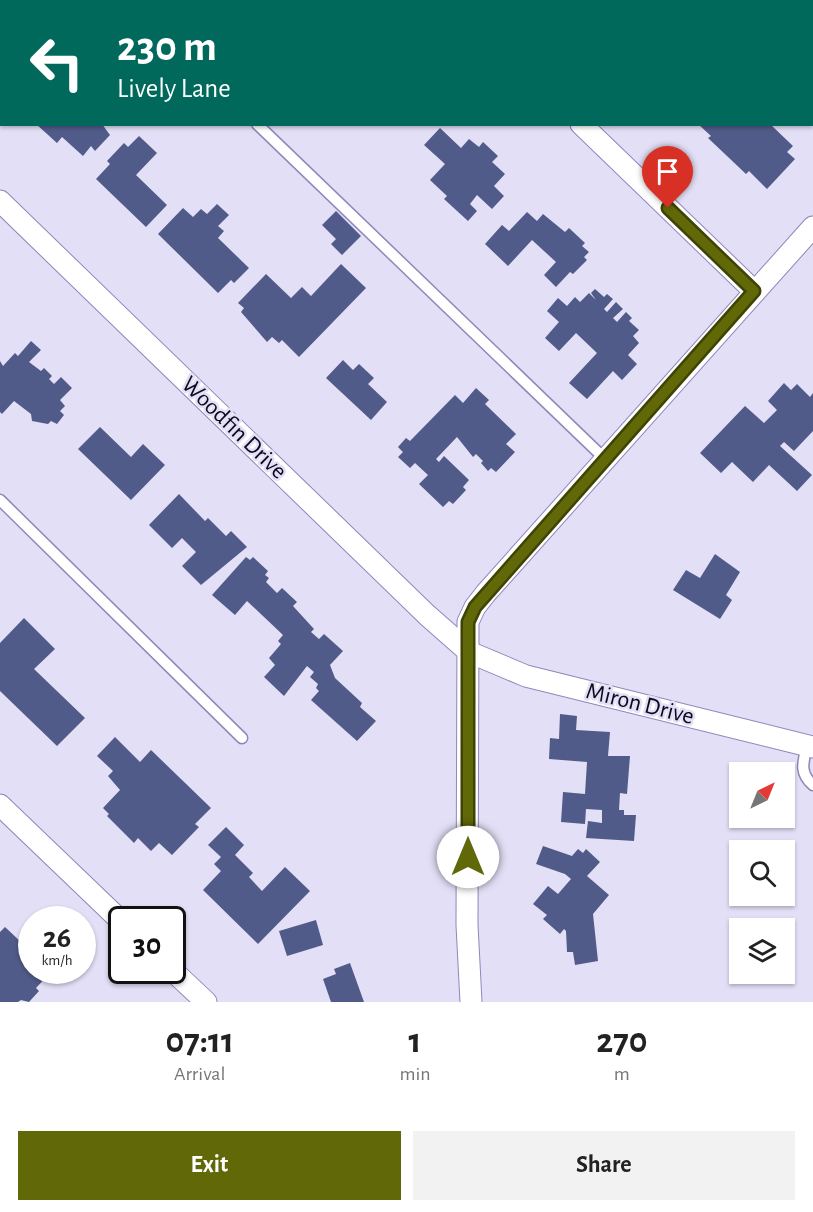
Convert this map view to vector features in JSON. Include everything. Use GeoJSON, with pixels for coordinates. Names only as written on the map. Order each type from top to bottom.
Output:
{"type":"FeatureCollection","features":[{"type":"Feature","properties":{"kind":"street"},"geometry":{"type":"LineString","coordinates":[[583,126],[754,291]]}},
{"type":"Feature","properties":{"kind":"street","name":"Woodfin Drive"},"geometry":{"type":"LineString","coordinates":[[0,201],[427,615],[470,652]]}},
{"type":"Feature","properties":{"kind":"street"},"geometry":{"type":"LineString","coordinates":[[471,1002],[467,926],[470,652],[468,622],[475,607],[813,227]]}},
{"type":"Feature","properties":{"kind":"street","name":"Miron Drive"},"geometry":{"type":"LineString","coordinates":[[470,652],[525,676],[810,747]]}},
{"type":"Feature","properties":{"kind":"street"},"geometry":{"type":"LineString","coordinates":[[0,805],[108,909]]}},
{"type":"Feature","properties":{"kind":"street"},"geometry":{"type":"LineString","coordinates":[[186,983],[206,1002]]}},
{"type":"Feature","properties":{"kind":"lane"},"geometry":{"type":"LineString","coordinates":[[259,126],[605,459]]}},
{"type":"Feature","properties":{"kind":"lane"},"geometry":{"type":"LineString","coordinates":[[0,500],[242,738]]}},
{"type":"Feature","properties":{"kind":"lane"},"geometry":{"type":"LineString","coordinates":[[810,747],[802,764],[803,773],[813,785]]}},
{"type":"Feature","properties":{"kind":"building"},"geometry":{"type":"Polygon","coordinates":[[[38,126],[103,126],[110,135],[95,151],[91,146],[83,156],[62,137],[57,143],[38,126]]]}},
{"type":"Feature","properties":{"kind":"building"},"geometry":{"type":"Polygon","coordinates":[[[700,126],[772,126],[793,146],[787,152],[795,159],[767,189],[749,171],[746,174],[708,138],[711,136],[700,126]]]}},
{"type":"Feature","properties":{"kind":"building"},"geometry":{"type":"Polygon","coordinates":[[[440,128],[461,148],[469,139],[479,147],[483,142],[498,156],[492,162],[505,174],[494,186],[504,196],[492,209],[477,195],[470,204],[477,211],[468,221],[444,199],[447,196],[430,180],[445,164],[424,145],[440,128]]]}},
{"type":"Feature","properties":{"kind":"building"},"geometry":{"type":"Polygon","coordinates":[[[139,136],[157,153],[136,175],[167,205],[146,227],[96,179],[110,164],[107,161],[124,143],[128,147],[139,136]]]}},
{"type":"Feature","properties":{"kind":"building"},"geometry":{"type":"Polygon","coordinates":[[[217,204],[229,215],[218,226],[224,231],[218,238],[249,268],[234,283],[231,280],[218,293],[158,234],[183,208],[193,217],[201,209],[207,214],[217,204]]]}},
{"type":"Feature","properties":{"kind":"building"},"geometry":{"type":"Polygon","coordinates":[[[336,211],[361,236],[342,255],[331,244],[336,239],[322,225],[336,211]]]}},
{"type":"Feature","properties":{"kind":"building"},"geometry":{"type":"Polygon","coordinates":[[[527,212],[537,221],[543,214],[565,232],[569,228],[585,243],[582,246],[589,252],[584,257],[587,260],[573,274],[570,272],[556,287],[544,275],[556,262],[532,240],[508,266],[485,244],[502,225],[509,231],[527,212]]]}},
{"type":"Feature","properties":{"kind":"building"},"geometry":{"type":"Polygon","coordinates":[[[341,264],[366,288],[299,357],[282,340],[279,343],[272,337],[267,342],[241,312],[244,308],[238,303],[266,274],[291,298],[302,287],[311,296],[341,264]]]}},
{"type":"Feature","properties":{"kind":"building"},"geometry":{"type":"Polygon","coordinates":[[[595,289],[604,297],[607,294],[613,299],[604,309],[607,312],[616,302],[623,309],[613,318],[617,322],[626,312],[632,318],[629,321],[639,330],[633,336],[639,343],[628,355],[637,364],[622,380],[613,371],[587,399],[569,383],[597,353],[576,333],[559,351],[545,338],[559,322],[547,311],[558,298],[567,306],[575,297],[580,302],[589,293],[596,300],[591,293],[595,289]]]}},
{"type":"Feature","properties":{"kind":"building"},"geometry":{"type":"Polygon","coordinates":[[[31,341],[41,350],[29,362],[41,371],[44,368],[52,376],[49,379],[54,384],[61,377],[72,388],[60,400],[65,406],[60,411],[64,415],[57,424],[51,421],[48,424],[32,421],[31,414],[14,401],[2,414],[0,412],[0,361],[3,366],[15,353],[18,356],[31,341]]]}},
{"type":"Feature","properties":{"kind":"building"},"geometry":{"type":"Polygon","coordinates":[[[343,360],[353,370],[359,364],[374,378],[368,384],[387,402],[371,420],[326,378],[343,360]]]}},
{"type":"Feature","properties":{"kind":"building"},"geometry":{"type":"Polygon","coordinates":[[[784,383],[791,390],[797,384],[810,397],[813,393],[813,431],[794,451],[784,442],[780,446],[812,475],[797,491],[769,465],[753,482],[732,462],[721,473],[700,453],[745,406],[764,423],[777,410],[768,401],[784,383]]]}},
{"type":"Feature","properties":{"kind":"building"},"geometry":{"type":"Polygon","coordinates":[[[476,388],[489,400],[485,404],[516,434],[506,444],[515,452],[496,472],[491,468],[488,471],[481,463],[483,461],[476,454],[473,457],[457,437],[436,459],[439,462],[444,456],[469,480],[463,487],[466,490],[453,504],[449,501],[443,507],[419,484],[428,475],[415,463],[410,468],[398,457],[403,452],[398,447],[406,438],[410,441],[455,395],[463,403],[476,388]]]}},
{"type":"Feature","properties":{"kind":"building"},"geometry":{"type":"Polygon","coordinates":[[[100,427],[131,457],[143,444],[165,465],[131,500],[78,449],[100,427]]]}},
{"type":"Feature","properties":{"kind":"building"},"geometry":{"type":"Polygon","coordinates":[[[179,494],[205,521],[208,518],[226,536],[231,531],[247,547],[201,585],[182,566],[196,552],[182,538],[172,548],[149,525],[179,494]]]}},
{"type":"Feature","properties":{"kind":"building"},"geometry":{"type":"Polygon","coordinates":[[[715,554],[740,572],[726,595],[732,600],[720,619],[673,590],[686,570],[700,578],[715,554]]]}},
{"type":"Feature","properties":{"kind":"building"},"geometry":{"type":"Polygon","coordinates":[[[246,557],[250,560],[253,557],[268,571],[265,575],[269,578],[266,582],[277,593],[282,588],[297,602],[293,606],[314,629],[311,632],[319,639],[324,634],[343,651],[330,665],[335,678],[362,703],[360,707],[376,721],[357,741],[311,700],[319,691],[316,688],[318,684],[310,677],[314,672],[307,666],[284,696],[264,677],[275,665],[269,658],[281,644],[278,641],[283,635],[247,601],[235,615],[212,595],[246,557]]]}},
{"type":"Feature","properties":{"kind":"building"},"geometry":{"type":"Polygon","coordinates":[[[24,618],[55,649],[34,669],[85,718],[57,746],[0,691],[0,643],[24,618]]]}},
{"type":"Feature","properties":{"kind":"building"},"geometry":{"type":"Polygon","coordinates":[[[560,714],[577,716],[576,730],[610,732],[608,756],[630,756],[627,794],[620,793],[619,810],[624,810],[624,815],[636,815],[634,841],[586,838],[588,821],[602,823],[602,810],[586,809],[585,824],[561,822],[563,792],[585,794],[587,762],[549,759],[550,738],[559,739],[560,714]]]}},
{"type":"Feature","properties":{"kind":"building"},"geometry":{"type":"Polygon","coordinates":[[[115,737],[140,762],[151,750],[211,808],[195,824],[199,827],[172,855],[159,843],[151,851],[138,838],[134,843],[107,816],[109,814],[103,808],[120,790],[108,776],[113,771],[97,756],[115,737]]]}},
{"type":"Feature","properties":{"kind":"building"},"geometry":{"type":"Polygon","coordinates":[[[226,827],[244,845],[235,855],[253,873],[249,877],[262,891],[285,867],[310,891],[258,944],[203,890],[221,871],[214,864],[221,857],[208,845],[226,827]]]}},
{"type":"Feature","properties":{"kind":"building"},"geometry":{"type":"Polygon","coordinates":[[[543,846],[572,856],[578,849],[583,853],[586,849],[600,862],[587,876],[609,895],[593,914],[598,961],[575,965],[573,952],[567,952],[566,931],[564,929],[560,934],[543,919],[547,915],[533,904],[548,886],[558,894],[571,879],[565,874],[536,864],[543,846]]]}},
{"type":"Feature","properties":{"kind":"building"},"geometry":{"type":"Polygon","coordinates":[[[316,920],[323,945],[287,956],[279,931],[316,920]]]}},
{"type":"Feature","properties":{"kind":"building"},"geometry":{"type":"Polygon","coordinates":[[[5,927],[18,939],[18,984],[40,984],[36,988],[39,991],[29,1002],[21,1000],[0,1002],[0,932],[5,927]]]}},
{"type":"Feature","properties":{"kind":"building"},"geometry":{"type":"Polygon","coordinates":[[[350,963],[364,1002],[331,1002],[323,979],[336,974],[334,969],[350,963]]]}},
{"type":"Feature","properties":{"kind":"route"},"geometry":{"type":"LineString","coordinates":[[468,857],[470,652],[468,622],[475,607],[754,291],[668,208]]}}]}
